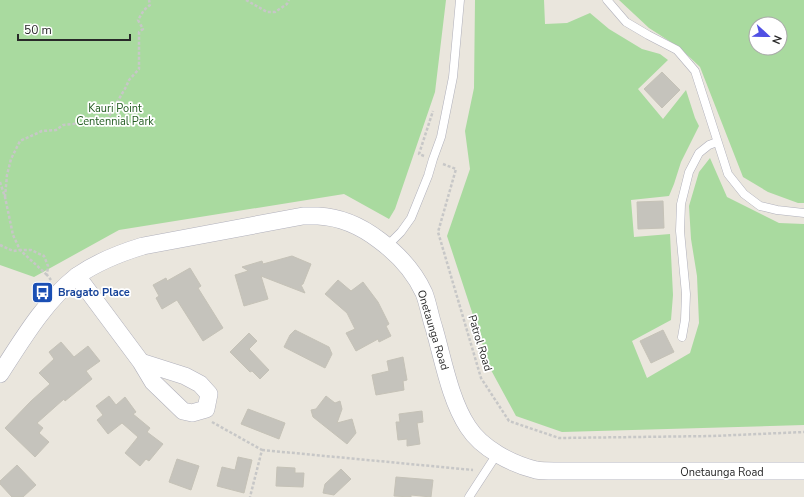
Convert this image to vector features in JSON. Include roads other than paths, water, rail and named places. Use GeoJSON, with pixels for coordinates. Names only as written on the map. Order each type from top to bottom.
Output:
{"type":"FeatureCollection","features":[{"type":"Feature","properties":{"kind":"street","name":"Onetaunga Road"},"geometry":{"type":"LineString","coordinates":[[0,374],[35,320],[61,290],[77,276],[105,260],[123,252],[143,246],[303,216],[319,216],[354,225],[372,235],[402,260],[414,276],[424,293],[454,399],[469,428],[481,442],[497,454],[520,465],[538,470],[554,471],[804,472]]}},
{"type":"Feature","properties":{"kind":"street"},"geometry":{"type":"LineString","coordinates":[[77,276],[141,362]]}},
{"type":"Feature","properties":{"kind":"lane"},"geometry":{"type":"LineString","coordinates":[[387,246],[401,232],[411,218],[428,176],[441,137],[453,77],[460,0]]}},
{"type":"Feature","properties":{"kind":"lane"},"geometry":{"type":"LineString","coordinates":[[607,0],[626,22],[677,50],[695,72],[728,174],[744,194],[760,206],[777,210],[804,213]]}},
{"type":"Feature","properties":{"kind":"lane"},"geometry":{"type":"LineString","coordinates":[[682,337],[685,320],[686,294],[680,231],[681,204],[689,172],[699,153],[709,145],[717,142]]}},
{"type":"Feature","properties":{"kind":"lane"},"geometry":{"type":"LineString","coordinates":[[469,497],[497,454]]}},
{"type":"Feature","properties":{"kind":"place","name":"Bragato Place"},"geometry":{"type":"Point","coordinates":[42,292]}},
{"type":"Feature","properties":{"kind":"park label","name":"Kauri Point Centennial Park"},"geometry":{"type":"Point","coordinates":[115,114]}}]}
